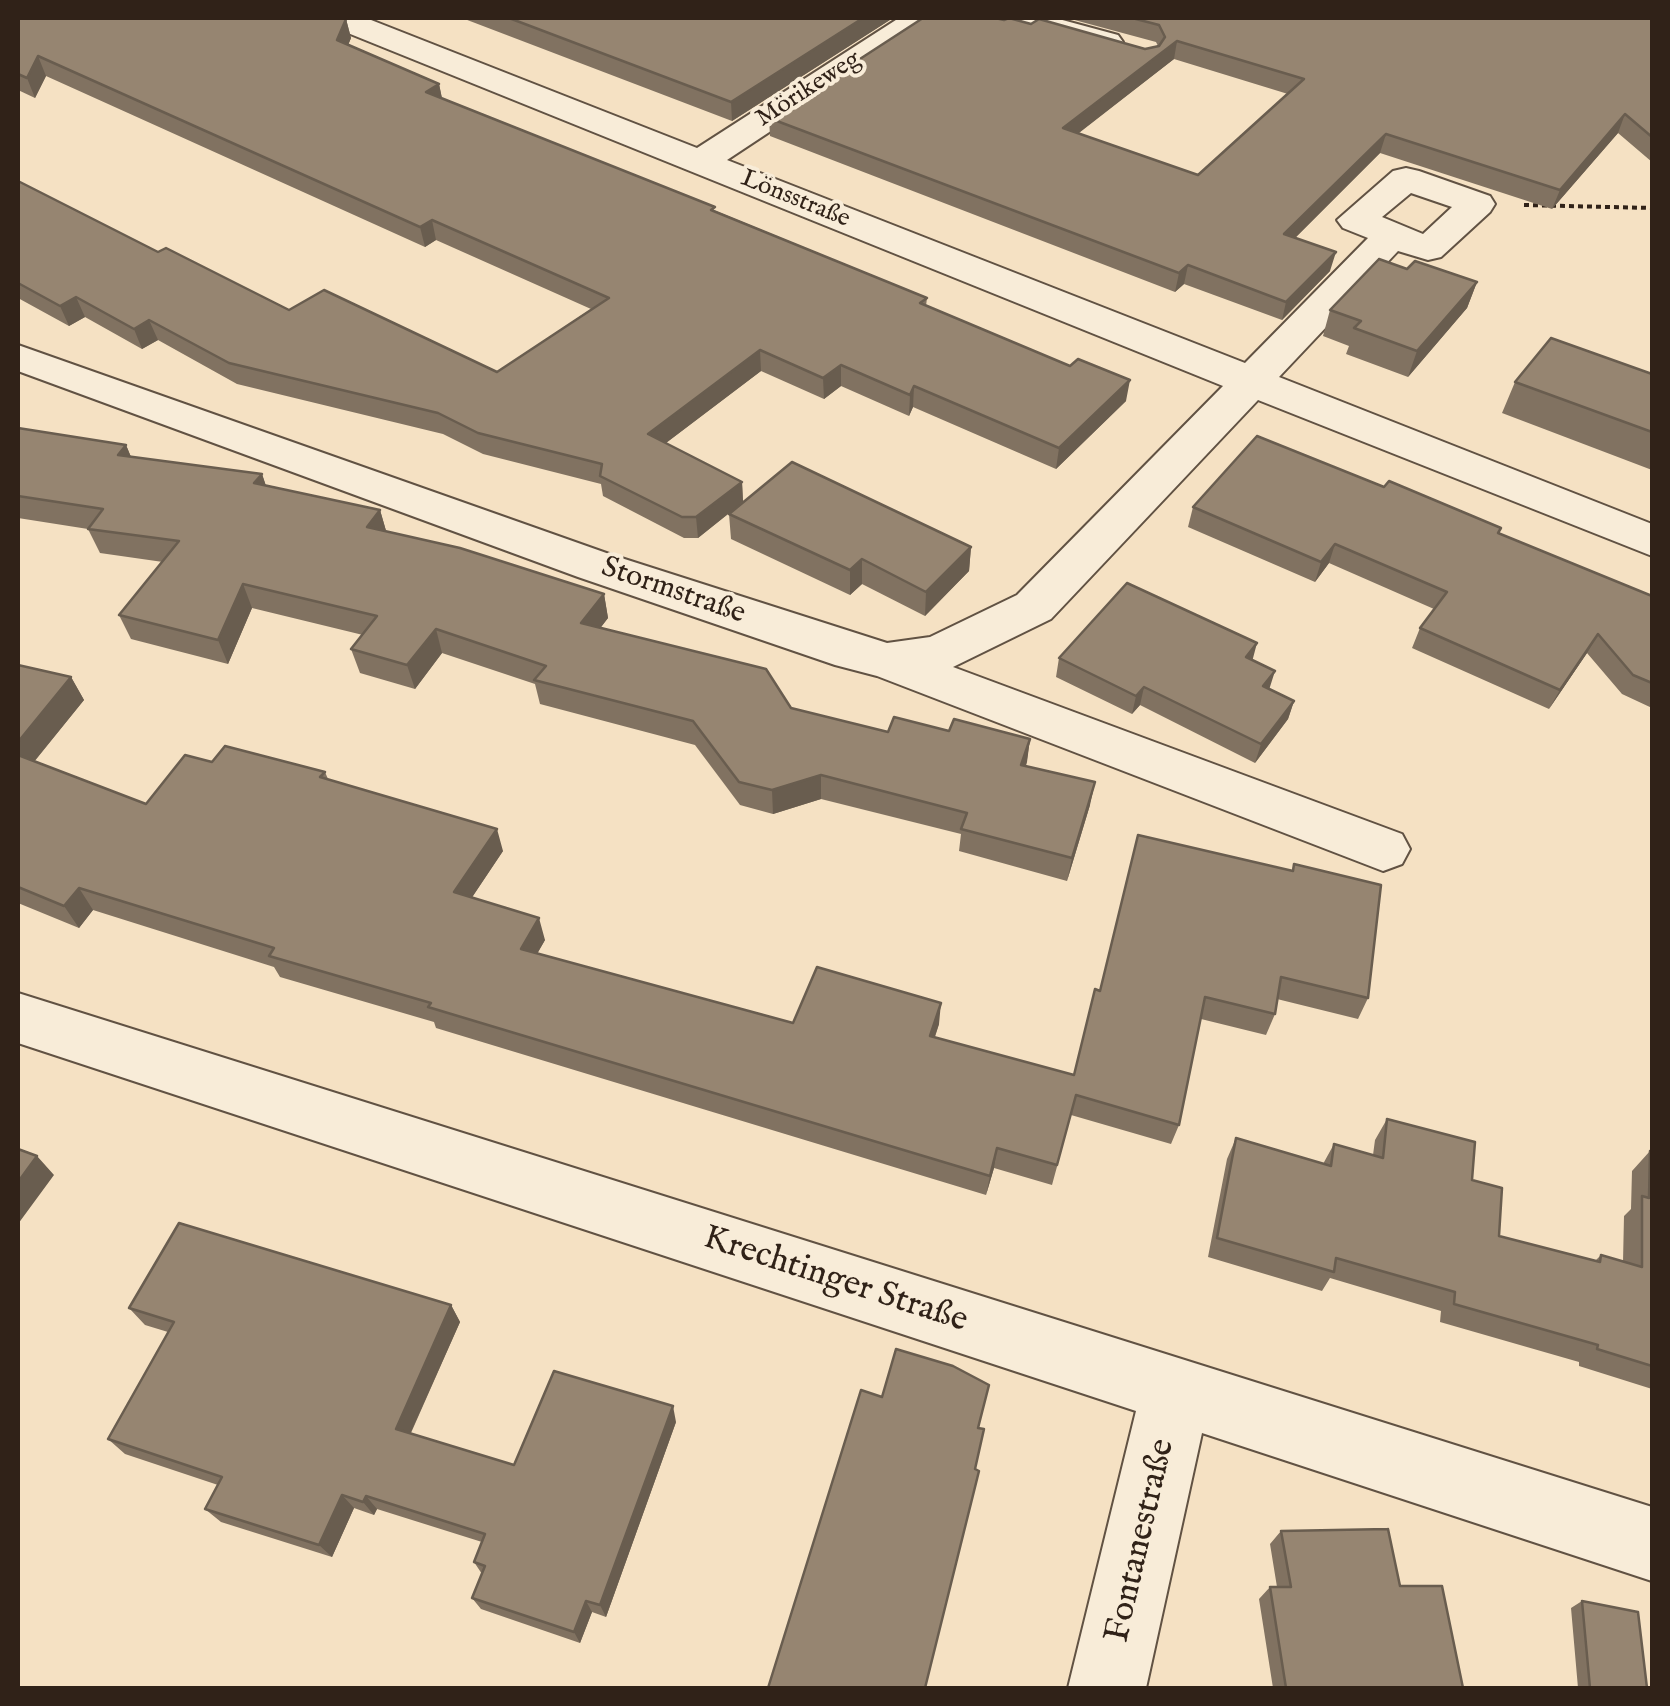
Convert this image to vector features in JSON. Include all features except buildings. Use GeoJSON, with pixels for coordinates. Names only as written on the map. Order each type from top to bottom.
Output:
{"type":"FeatureCollection","features":[{"type":"Feature","properties":{"kind":"street","name":"Lönsstraße"},"geometry":{"type":"LineString","coordinates":[[338,18],[1652,541]]}},
{"type":"Feature","properties":{"kind":"street","name":"Mörikeweg"},"geometry":{"type":"LineString","coordinates":[[699,162],[920,18]]}},
{"type":"Feature","properties":{"kind":"street"},"geometry":{"type":"LineString","coordinates":[[1022,18],[1143,53]]}},
{"type":"Feature","properties":{"kind":"street"},"geometry":{"type":"LineString","coordinates":[[1406,179],[1476,204],[1428,249],[1392,235],[1356,220],[1406,179]]}},
{"type":"Feature","properties":{"kind":"street"},"geometry":{"type":"LineString","coordinates":[[1252,382],[1392,235]]}},
{"type":"Feature","properties":{"kind":"street","name":"Stormstraße"},"geometry":{"type":"LineString","coordinates":[[18,358],[595,566],[852,653],[887,661],[940,654],[1034,606],[1252,382]]}},
{"type":"Feature","properties":{"kind":"street"},"geometry":{"type":"LineString","coordinates":[[887,661],[1383,849]]}},
{"type":"Feature","properties":{"kind":"street","name":"Krechtinger Straße"},"geometry":{"type":"LineString","coordinates":[[18,1018],[1652,1544]]}},
{"type":"Feature","properties":{"kind":"street","name":"Fontanestraße"},"geometry":{"type":"LineString","coordinates":[[1108,1688],[1176,1393]]}},
{"type":"Feature","properties":{"kind":"path"},"geometry":{"type":"LineString","coordinates":[[1476,204],[1652,208]]}}]}
